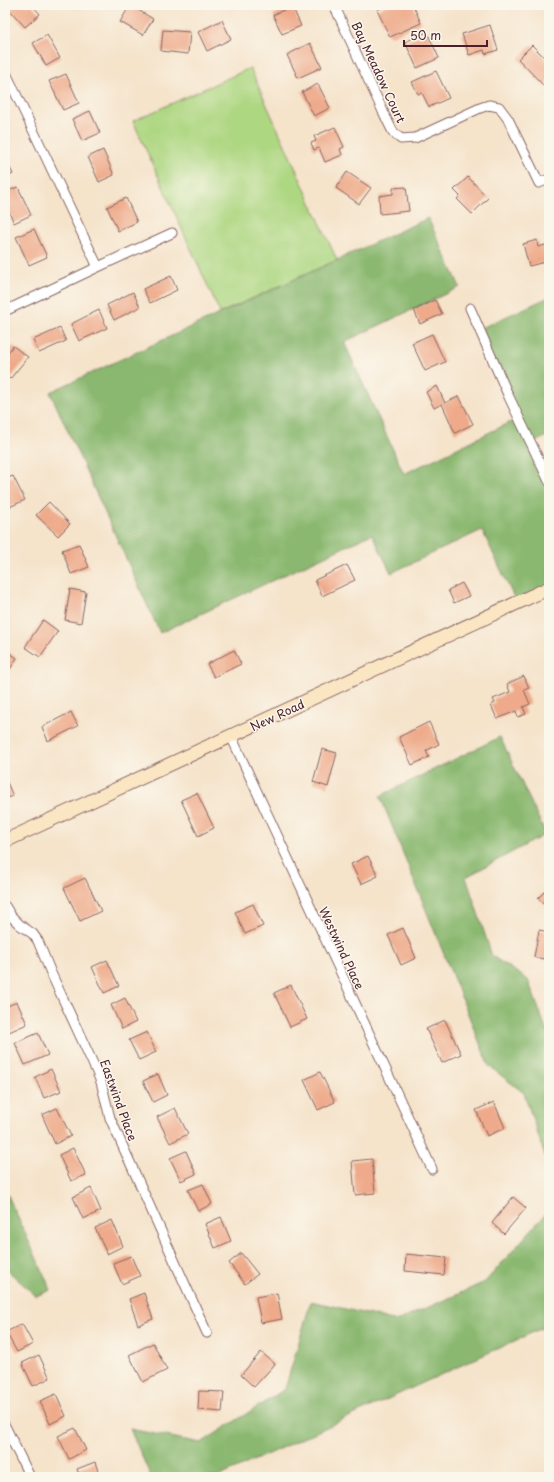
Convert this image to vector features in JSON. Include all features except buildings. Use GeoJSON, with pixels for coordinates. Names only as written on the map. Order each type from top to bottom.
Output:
{"type":"FeatureCollection","features":[{"type":"Feature","properties":{"kind":"street","name":"Bay Meadow Court"},"geometry":{"type":"LineString","coordinates":[[334,5],[386,118],[393,132],[401,139],[415,138],[489,105],[499,107],[508,119],[539,183],[549,179]]}},
{"type":"Feature","properties":{"kind":"street"},"geometry":{"type":"LineString","coordinates":[[5,71],[98,267]]}},
{"type":"Feature","properties":{"kind":"street"},"geometry":{"type":"LineString","coordinates":[[8,310],[172,233]]}},
{"type":"Feature","properties":{"kind":"street"},"geometry":{"type":"LineString","coordinates":[[470,308],[549,481]]}},
{"type":"Feature","properties":{"kind":"street","name":"New Road"},"geometry":{"type":"LineString","coordinates":[[5,841],[549,588]]}},
{"type":"Feature","properties":{"kind":"street","name":"Westwind Place"},"geometry":{"type":"LineString","coordinates":[[231,736],[432,1169]]}},
{"type":"Feature","properties":{"kind":"street","name":"Eastwind Place"},"geometry":{"type":"LineString","coordinates":[[5,906],[11,916],[38,941],[101,1082],[110,1118],[207,1334]]}},
{"type":"Feature","properties":{"kind":"street"},"geometry":{"type":"LineString","coordinates":[[5,1426],[30,1477]]}},
{"type":"Feature","properties":{"kind":"green space"},"geometry":{"type":"Polygon","coordinates":[[[250,68],[337,260],[220,313],[133,121],[250,68]]]}},
{"type":"Feature","properties":{"kind":"green space"},"geometry":{"type":"Polygon","coordinates":[[[428,218],[460,287],[344,342],[404,474],[519,418],[479,329],[549,297],[549,435],[531,444],[549,481],[549,588],[517,604],[482,530],[391,573],[372,534],[160,633],[50,392],[428,218]]]}},
{"type":"Feature","properties":{"kind":"green space"},"geometry":{"type":"Polygon","coordinates":[[[500,737],[546,834],[466,877],[492,956],[528,980],[549,1037],[549,1168],[524,1093],[489,1066],[380,796],[500,737]]]}},
{"type":"Feature","properties":{"kind":"green space"},"geometry":{"type":"Polygon","coordinates":[[[5,1189],[51,1290],[36,1296],[5,1268],[5,1189]]]}},
{"type":"Feature","properties":{"kind":"green space"},"geometry":{"type":"Polygon","coordinates":[[[549,1210],[549,1325],[218,1477],[151,1477],[130,1429],[201,1443],[285,1389],[311,1301],[397,1321],[485,1282],[549,1210]]]}}]}
